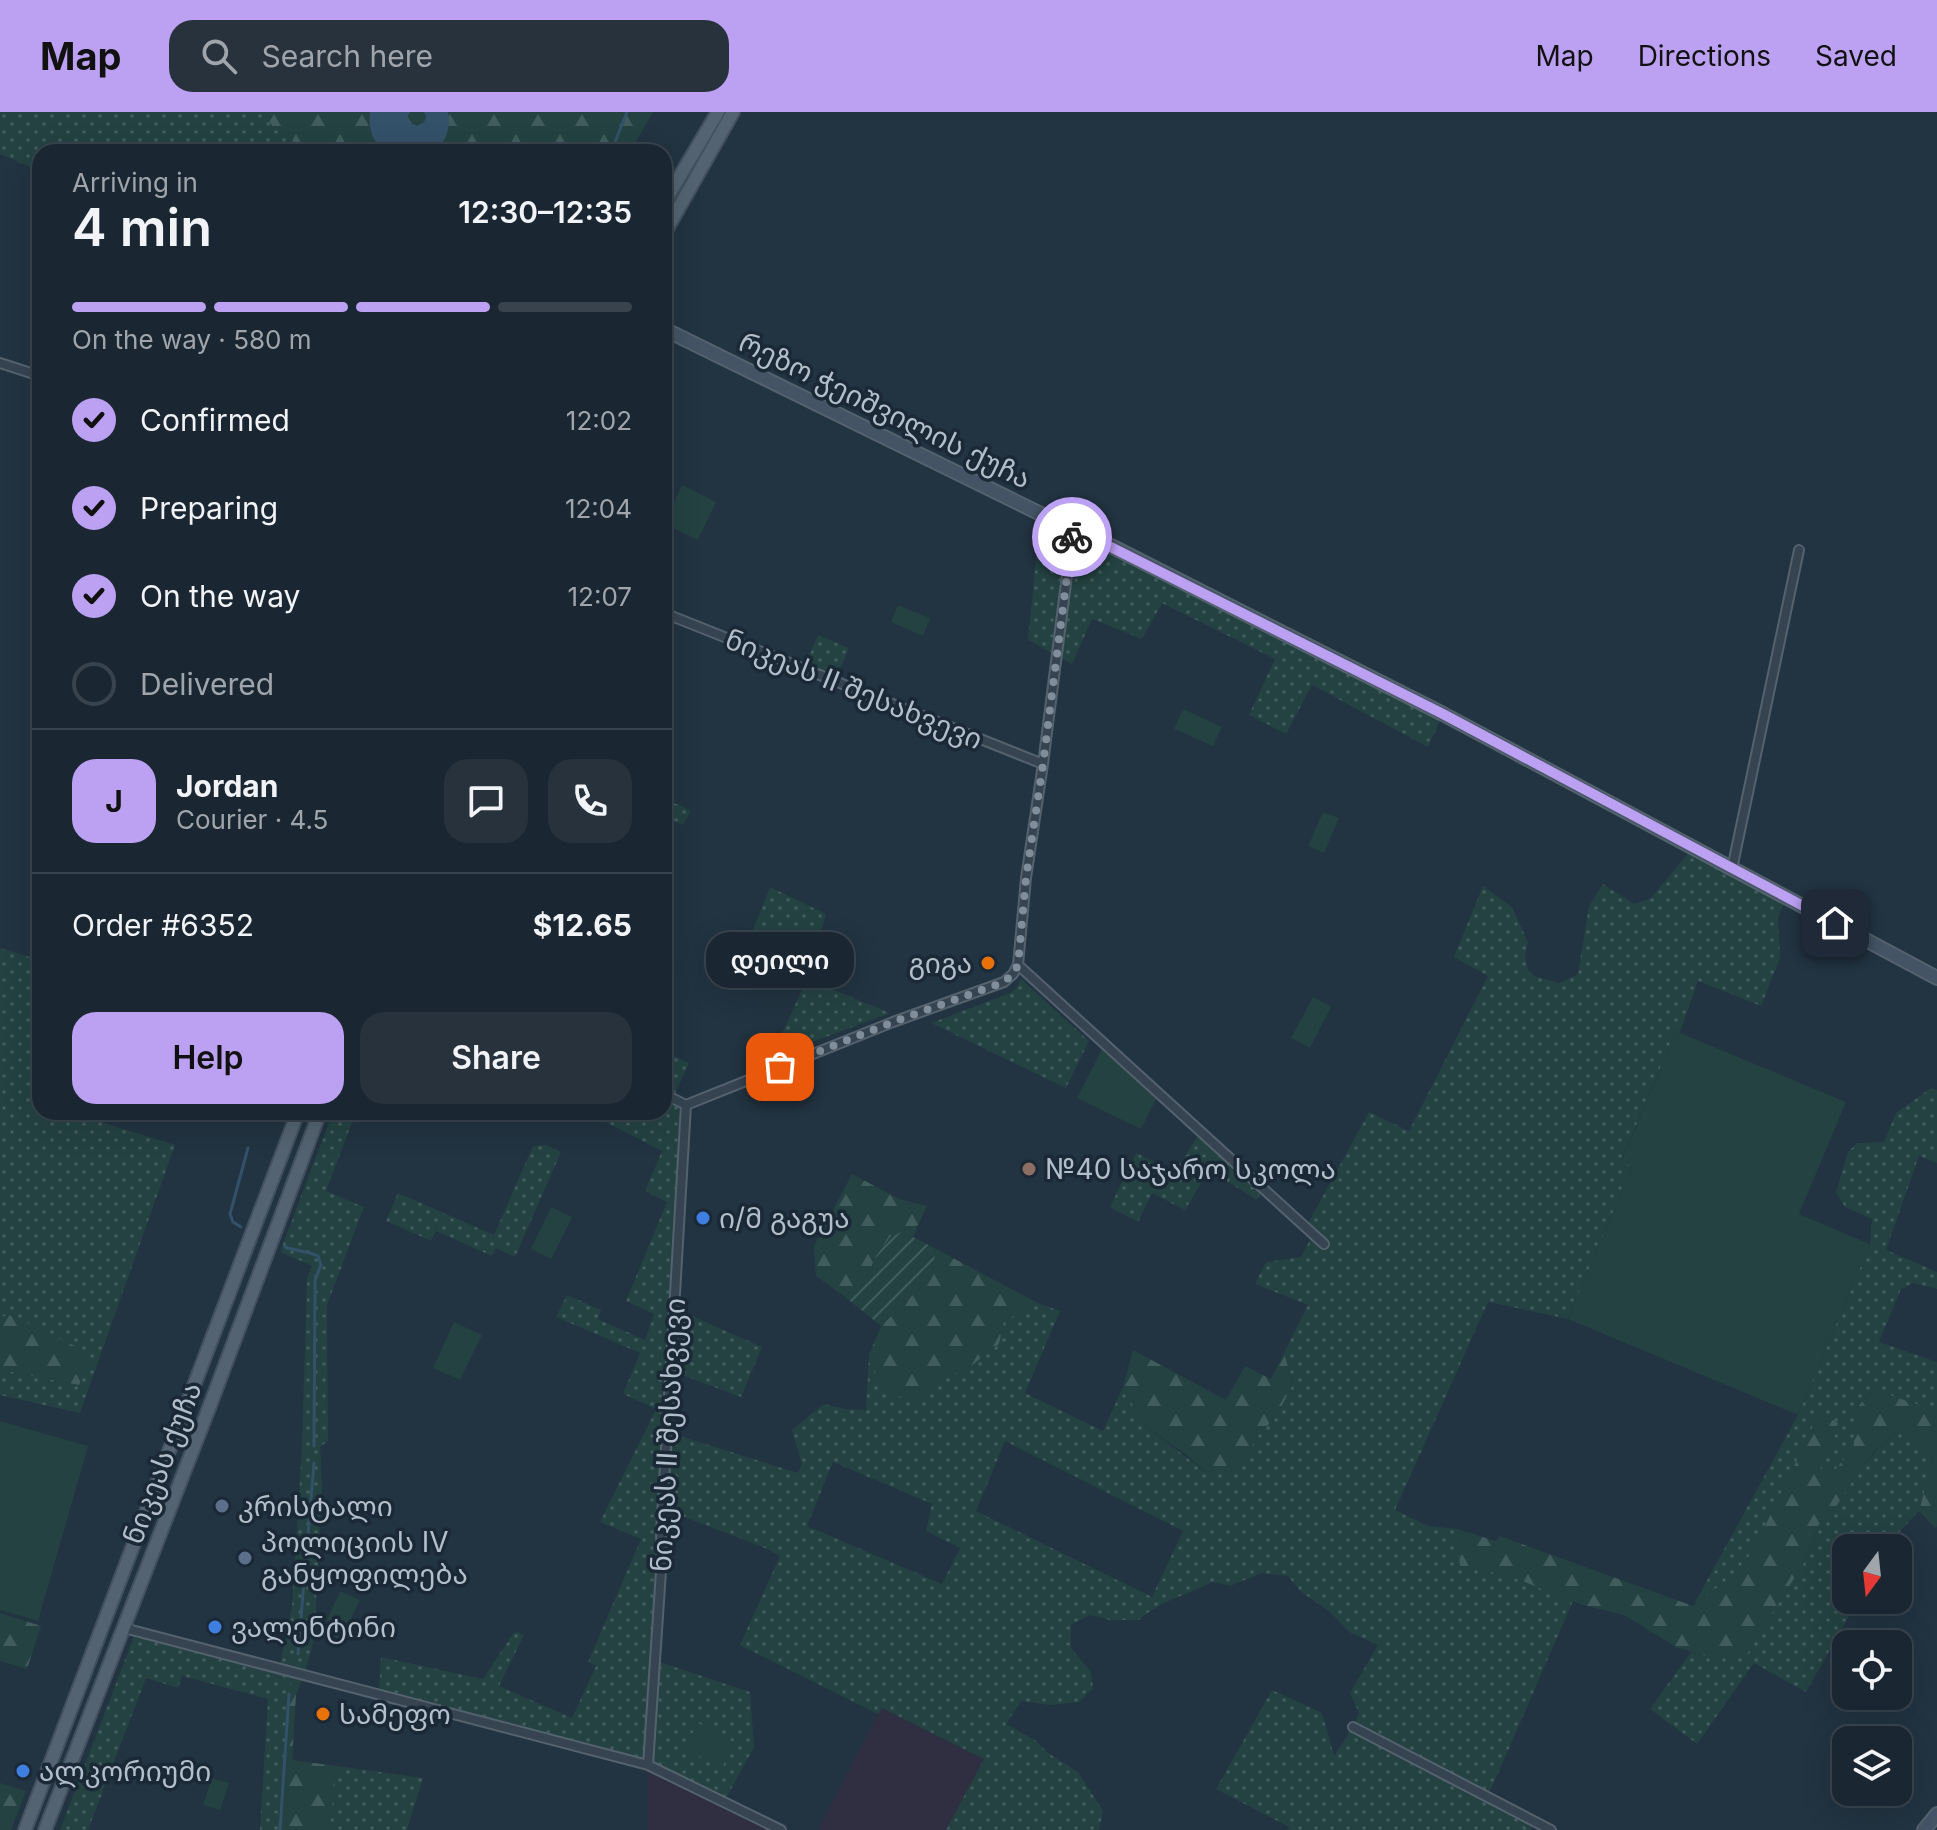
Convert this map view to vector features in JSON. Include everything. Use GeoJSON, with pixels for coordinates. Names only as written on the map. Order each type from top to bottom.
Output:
{"type":"FeatureCollection","features":[{"type":"Feature","properties":{"kind":"main road"},"geometry":{"type":"LineString","coordinates":[[672,190],[718,112]]}},
{"type":"Feature","properties":{"kind":"main road"},"geometry":{"type":"LineString","coordinates":[[672,220],[733,112]]}},
{"type":"Feature","properties":{"kind":"main road","name":"რეზო ჭეიშვილის ქუჩა"},"geometry":{"type":"LineString","coordinates":[[672,333],[1073,528],[1443,714],[1937,978]]}},
{"type":"Feature","properties":{"kind":"main road","name":"ნიკეას ქუჩა"},"geometry":{"type":"LineString","coordinates":[[25,1830],[295,1120]]}},
{"type":"Feature","properties":{"kind":"main road","name":"ნიკეას ქუჩა"},"geometry":{"type":"LineString","coordinates":[[45,1830],[317,1120]]}},
{"type":"Feature","properties":{"kind":"main road"},"geometry":{"type":"LineString","coordinates":[[160,1472],[180,1480]]}},
{"type":"Feature","properties":{"kind":"main road"},"geometry":{"type":"LineString","coordinates":[[1924,1830],[1937,1814]]}},
{"type":"Feature","properties":{"kind":"street"},"geometry":{"type":"LineString","coordinates":[[0,363],[32,373]]}},
{"type":"Feature","properties":{"kind":"street"},"geometry":{"type":"LineString","coordinates":[[672,1098],[686,1105],[893,1022],[1004,982],[1013,974],[1018,965],[1026,878],[1073,528]]}},
{"type":"Feature","properties":{"kind":"street"},"geometry":{"type":"LineString","coordinates":[[1732,869],[1799,550]]}},
{"type":"Feature","properties":{"kind":"street","name":"ნიკეას II შესახვევი"},"geometry":{"type":"LineString","coordinates":[[672,616],[1043,764]]}},
{"type":"Feature","properties":{"kind":"street"},"geometry":{"type":"LineString","coordinates":[[1018,965],[1324,1244]]}},
{"type":"Feature","properties":{"kind":"street","name":"ნიკეას II შესახვევი"},"geometry":{"type":"LineString","coordinates":[[648,1765],[686,1105]]}},
{"type":"Feature","properties":{"kind":"street"},"geometry":{"type":"LineString","coordinates":[[124,1628],[648,1765],[781,1830]]}},
{"type":"Feature","properties":{"kind":"street"},"geometry":{"type":"LineString","coordinates":[[1353,1727],[1551,1830]]}},
{"type":"Feature","properties":{"kind":"shaded area"},"geometry":{"type":"Polygon","coordinates":[[[370,112],[410,112],[409,122],[417,126],[424,122],[424,112],[448,112],[449,118],[442,144],[378,144],[370,123],[370,112]]]}},
{"type":"Feature","properties":{"kind":"shaded area"},"geometry":{"type":"Polygon","coordinates":[[[881,1708],[984,1759],[946,1830],[818,1830],[881,1708]]]}},
{"type":"Feature","properties":{"kind":"shaded area"},"geometry":{"type":"Polygon","coordinates":[[[648,1765],[781,1830],[648,1830],[648,1765]]]}},
{"type":"Feature","properties":{"kind":"green space"},"geometry":{"type":"Polygon","coordinates":[[[0,112],[261,112],[275,128],[297,144],[32,144],[32,168],[0,154],[0,112]]]}},
{"type":"Feature","properties":{"kind":"green space"},"geometry":{"type":"Polygon","coordinates":[[[261,112],[653,112],[635,144],[297,144],[274,128],[261,112]]]}},
{"type":"Feature","properties":{"kind":"green space"},"geometry":{"type":"Polygon","coordinates":[[[682,485],[716,502],[698,540],[672,528],[672,507],[682,485]]]}},
{"type":"Feature","properties":{"kind":"green space"},"geometry":{"type":"Polygon","coordinates":[[[1049,518],[1443,714],[1428,747],[1312,685],[1286,734],[1249,715],[1275,659],[1162,603],[1142,639],[1092,619],[1072,664],[1028,640],[1037,549],[1049,518]]]}},
{"type":"Feature","properties":{"kind":"green space"},"geometry":{"type":"Polygon","coordinates":[[[898,605],[930,618],[923,636],[891,622],[898,605]]]}},
{"type":"Feature","properties":{"kind":"green space"},"geometry":{"type":"Polygon","coordinates":[[[818,635],[849,648],[835,681],[804,668],[818,635]]]}},
{"type":"Feature","properties":{"kind":"green space"},"geometry":{"type":"Polygon","coordinates":[[[1183,709],[1222,727],[1213,746],[1174,729],[1183,709]]]}},
{"type":"Feature","properties":{"kind":"green space"},"geometry":{"type":"Polygon","coordinates":[[[672,802],[691,811],[683,825],[672,820],[672,802]]]}},
{"type":"Feature","properties":{"kind":"green space"},"geometry":{"type":"Polygon","coordinates":[[[1323,812],[1339,818],[1324,853],[1308,846],[1323,812]]]}},
{"type":"Feature","properties":{"kind":"green space"},"geometry":{"type":"Polygon","coordinates":[[[1692,849],[1787,897],[1778,917],[1780,958],[1761,1006],[1698,981],[1680,1032],[1676,1031],[1621,1161],[1632,1167],[1568,1319],[1488,1302],[1395,1510],[1428,1526],[1457,1529],[1460,1566],[1507,1575],[1573,1601],[1487,1795],[1537,1822],[1530,1830],[1288,1830],[1289,1827],[1216,1789],[1272,1690],[1322,1713],[1334,1756],[1359,1713],[1350,1693],[1378,1645],[1349,1632],[1330,1612],[1300,1591],[1288,1576],[1262,1573],[1230,1586],[1212,1582],[1165,1603],[1139,1620],[1110,1620],[1090,1615],[1071,1625],[1071,1648],[1091,1672],[1093,1688],[1079,1702],[1050,1705],[1021,1701],[1006,1724],[1035,1740],[1048,1753],[1078,1772],[1103,1811],[1099,1830],[946,1830],[984,1759],[882,1708],[878,1714],[740,1645],[780,1556],[663,1509],[654,1660],[750,1692],[754,1747],[724,1802],[648,1765],[379,1695],[381,1657],[483,1679],[515,1631],[524,1635],[499,1686],[572,1718],[596,1666],[588,1662],[641,1539],[600,1522],[656,1409],[623,1394],[640,1353],[556,1317],[567,1295],[601,1310],[598,1319],[645,1340],[654,1314],[626,1301],[667,1202],[645,1191],[662,1151],[602,1120],[672,1120],[672,1055],[689,1063],[673,1098],[686,1105],[674,1308],[762,1347],[741,1397],[671,1371],[667,1432],[798,1473],[802,1464],[792,1430],[824,1404],[866,1410],[869,1355],[882,1391],[918,1402],[943,1378],[967,1369],[1004,1321],[1038,1303],[1060,1311],[1025,1393],[1103,1431],[1123,1387],[1144,1425],[1211,1476],[1242,1464],[1258,1435],[1276,1417],[1293,1384],[1284,1353],[1308,1305],[1255,1284],[1266,1262],[1301,1257],[1313,1234],[1306,1227],[1369,1112],[1409,1131],[1488,976],[1454,957],[1483,886],[1512,907],[1528,942],[1525,955],[1528,970],[1534,976],[1559,983],[1578,974],[1589,906],[1603,884],[1634,904],[1651,898],[1692,849]],[[1005,1441],[976,1511],[1152,1597],[1183,1531],[1005,1441]],[[833,1462],[807,1526],[942,1584],[960,1548],[926,1531],[932,1504],[833,1462]]]}},
{"type":"Feature","properties":{"kind":"green space"},"geometry":{"type":"Polygon","coordinates":[[[770,887],[826,914],[822,929],[755,947],[750,937],[770,887]]]}},
{"type":"Feature","properties":{"kind":"green space"},"geometry":{"type":"Polygon","coordinates":[[[0,948],[32,958],[32,1120],[101,1120],[175,1145],[80,1413],[0,1395],[0,1368],[79,1385],[13,1315],[0,1317],[0,948]]]}},
{"type":"Feature","properties":{"kind":"green space"},"geometry":{"type":"Polygon","coordinates":[[[807,979],[890,1013],[767,1059],[807,979]]]}},
{"type":"Feature","properties":{"kind":"green space"},"geometry":{"type":"Polygon","coordinates":[[[1021,979],[1089,1041],[1066,1088],[931,1023],[1010,993],[1021,979]]]}},
{"type":"Feature","properties":{"kind":"green space"},"geometry":{"type":"Polygon","coordinates":[[[1313,997],[1331,1007],[1310,1048],[1291,1038],[1313,997]]]}},
{"type":"Feature","properties":{"kind":"green space"},"geometry":{"type":"Polygon","coordinates":[[[1676,1031],[1846,1102],[1799,1214],[1870,1244],[1798,1415],[1568,1319],[1632,1167],[1621,1162],[1676,1031]]]}},
{"type":"Feature","properties":{"kind":"green space"},"geometry":{"type":"Polygon","coordinates":[[[1102,1049],[1156,1099],[1141,1129],[1077,1098],[1102,1049]]]}},
{"type":"Feature","properties":{"kind":"green space"},"geometry":{"type":"Polygon","coordinates":[[[1931,1088],[1937,1090],[1937,1163],[1919,1156],[1886,1250],[1937,1272],[1937,1289],[1913,1283],[1901,1289],[1879,1342],[1937,1362],[1937,1411],[1874,1390],[1859,1405],[1853,1448],[1831,1475],[1819,1469],[1831,1449],[1838,1423],[1820,1412],[1753,1551],[1734,1575],[1693,1606],[1798,1415],[1870,1244],[1872,1219],[1845,1207],[1836,1192],[1848,1152],[1857,1143],[1884,1142],[1896,1113],[1931,1088]]]}},
{"type":"Feature","properties":{"kind":"green space"},"geometry":{"type":"Polygon","coordinates":[[[330,1120],[353,1120],[326,1191],[364,1207],[327,1305],[328,1441],[320,1447],[322,1488],[314,1640],[304,1675],[289,1694],[280,1830],[260,1830],[268,1699],[182,1676],[178,1688],[146,1678],[88,1830],[60,1830],[136,1631],[279,1668],[292,1606],[302,1447],[307,1278],[312,1266],[280,1252],[330,1120]]]}},
{"type":"Feature","properties":{"kind":"green space"},"geometry":{"type":"Polygon","coordinates":[[[1200,1132],[1263,1188],[1257,1200],[1209,1170],[1185,1210],[1152,1193],[1138,1222],[1110,1207],[1136,1153],[1175,1172],[1200,1132]]]}},
{"type":"Feature","properties":{"kind":"green space"},"geometry":{"type":"Polygon","coordinates":[[[546,1145],[561,1152],[515,1257],[496,1248],[492,1256],[436,1231],[431,1241],[386,1221],[398,1193],[494,1235],[533,1146],[546,1145]]]}},
{"type":"Feature","properties":{"kind":"green space"},"geometry":{"type":"Polygon","coordinates":[[[852,1174],[899,1199],[927,1206],[918,1225],[890,1238],[876,1256],[864,1284],[844,1296],[816,1276],[814,1246],[852,1174]]]}},
{"type":"Feature","properties":{"kind":"green space"},"geometry":{"type":"Polygon","coordinates":[[[551,1207],[572,1217],[551,1259],[531,1249],[551,1207]]]}},
{"type":"Feature","properties":{"kind":"green space"},"geometry":{"type":"Polygon","coordinates":[[[918,1225],[913,1237],[936,1249],[931,1277],[881,1326],[844,1296],[864,1284],[876,1256],[890,1237],[918,1225]]]}},
{"type":"Feature","properties":{"kind":"green space"},"geometry":{"type":"Polygon","coordinates":[[[936,1249],[1038,1303],[1004,1321],[999,1344],[967,1369],[943,1378],[918,1402],[882,1391],[869,1355],[881,1326],[931,1277],[936,1249]]]}},
{"type":"Feature","properties":{"kind":"green space"},"geometry":{"type":"Polygon","coordinates":[[[12,1315],[91,1354],[79,1385],[0,1368],[0,1317],[12,1315]]]}},
{"type":"Feature","properties":{"kind":"green space"},"geometry":{"type":"Polygon","coordinates":[[[454,1322],[482,1335],[460,1380],[433,1368],[454,1322]]]}},
{"type":"Feature","properties":{"kind":"green space"},"geometry":{"type":"Polygon","coordinates":[[[1133,1350],[1226,1400],[1245,1366],[1271,1379],[1284,1353],[1293,1384],[1276,1417],[1258,1435],[1242,1464],[1211,1476],[1144,1425],[1123,1387],[1133,1350]]]}},
{"type":"Feature","properties":{"kind":"green space"},"geometry":{"type":"Polygon","coordinates":[[[1874,1390],[1937,1411],[1937,1526],[1935,1528],[1919,1511],[1933,1459],[1912,1435],[1896,1432],[1875,1451],[1837,1505],[1818,1526],[1810,1553],[1746,1655],[1715,1659],[1676,1647],[1624,1615],[1583,1605],[1507,1575],[1460,1566],[1457,1529],[1496,1541],[1500,1536],[1693,1606],[1734,1575],[1753,1551],[1820,1412],[1838,1423],[1831,1449],[1820,1469],[1831,1475],[1853,1448],[1859,1405],[1874,1390]]]}},
{"type":"Feature","properties":{"kind":"green space"},"geometry":{"type":"Polygon","coordinates":[[[0,1421],[88,1446],[38,1621],[0,1610],[0,1421]]]}},
{"type":"Feature","properties":{"kind":"green space"},"geometry":{"type":"Polygon","coordinates":[[[1896,1432],[1912,1435],[1933,1459],[1919,1511],[1898,1534],[1832,1534],[1832,1614],[1850,1614],[1841,1630],[1832,1630],[1832,1646],[1806,1692],[1754,1663],[1697,1744],[1650,1709],[1691,1652],[1715,1659],[1746,1655],[1810,1553],[1818,1526],[1876,1451],[1896,1432]]]}},
{"type":"Feature","properties":{"kind":"green space"},"geometry":{"type":"Polygon","coordinates":[[[340,1591],[360,1600],[341,1640],[322,1631],[340,1591]]]}},
{"type":"Feature","properties":{"kind":"green space"},"geometry":{"type":"Polygon","coordinates":[[[0,1613],[41,1626],[27,1669],[0,1661],[0,1613]]]}},
{"type":"Feature","properties":{"kind":"green space"},"geometry":{"type":"Polygon","coordinates":[[[293,1673],[304,1675],[296,1695],[292,1760],[337,1766],[329,1830],[280,1830],[293,1673]]]}},
{"type":"Feature","properties":{"kind":"green space"},"geometry":{"type":"Polygon","coordinates":[[[698,1723],[735,1743],[721,1769],[684,1748],[698,1723]]]}},
{"type":"Feature","properties":{"kind":"green space"},"geometry":{"type":"Polygon","coordinates":[[[337,1766],[423,1778],[407,1830],[329,1830],[337,1766]]]}},
{"type":"Feature","properties":{"kind":"green space"},"geometry":{"type":"Polygon","coordinates":[[[212,1778],[229,1783],[220,1810],[203,1805],[212,1778]]]}},
{"type":"Feature","properties":{"kind":"green space"},"geometry":{"type":"Polygon","coordinates":[[[0,1783],[26,1791],[11,1830],[0,1830],[0,1783]]]}},
{"type":"Feature","properties":{"kind":"waterway"},"geometry":{"type":"LineString","coordinates":[[614,144],[627,112]]}},
{"type":"Feature","properties":{"kind":"waterway"},"geometry":{"type":"LineString","coordinates":[[241,1227],[233,1222],[230,1214],[248,1148]]}},
{"type":"Feature","properties":{"kind":"waterway"},"geometry":{"type":"LineString","coordinates":[[285,1247],[318,1256],[321,1265],[315,1280],[314,1446]]}},
{"type":"Feature","properties":{"kind":"waterway"},"geometry":{"type":"LineString","coordinates":[[298,1654],[314,1463]]}},
{"type":"Feature","properties":{"kind":"waterway"},"geometry":{"type":"LineString","coordinates":[[280,1830],[289,1694]]}},
{"type":"Feature","properties":{"kind":"way so far"},"geometry":{"type":"LineString","coordinates":[[780,1067],[1004,982],[1018,965],[1026,878],[1072,537]]}},
{"type":"Feature","properties":{"kind":"place","name":"გიგა"},"geometry":{"type":"Point","coordinates":[988,963]}},
{"type":"Feature","properties":{"kind":"place","name":"დეილი"},"geometry":{"type":"Point","coordinates":[780,1067]}},
{"type":"Feature","properties":{"kind":"place","name":"№40 საჯარო სკოლა"},"geometry":{"type":"Point","coordinates":[1029,1169]}},
{"type":"Feature","properties":{"kind":"place","name":"ი/მ გაგუა"},"geometry":{"type":"Point","coordinates":[703,1218]}},
{"type":"Feature","properties":{"kind":"place","name":"კრისტალი"},"geometry":{"type":"Point","coordinates":[222,1506]}},
{"type":"Feature","properties":{"kind":"place","name":"პოლიციის IV განყოფილება"},"geometry":{"type":"Point","coordinates":[245,1558]}},
{"type":"Feature","properties":{"kind":"place","name":"ვალენტინი"},"geometry":{"type":"Point","coordinates":[215,1627]}},
{"type":"Feature","properties":{"kind":"place","name":"სამეფო"},"geometry":{"type":"Point","coordinates":[323,1714]}},
{"type":"Feature","properties":{"kind":"place","name":"ალკორიუმი"},"geometry":{"type":"Point","coordinates":[23,1771]}},
{"type":"Feature","properties":{"kind":"route"},"geometry":{"type":"LineString","coordinates":[[1072,537],[1073,528],[1284,633],[1835,923]]}}]}
